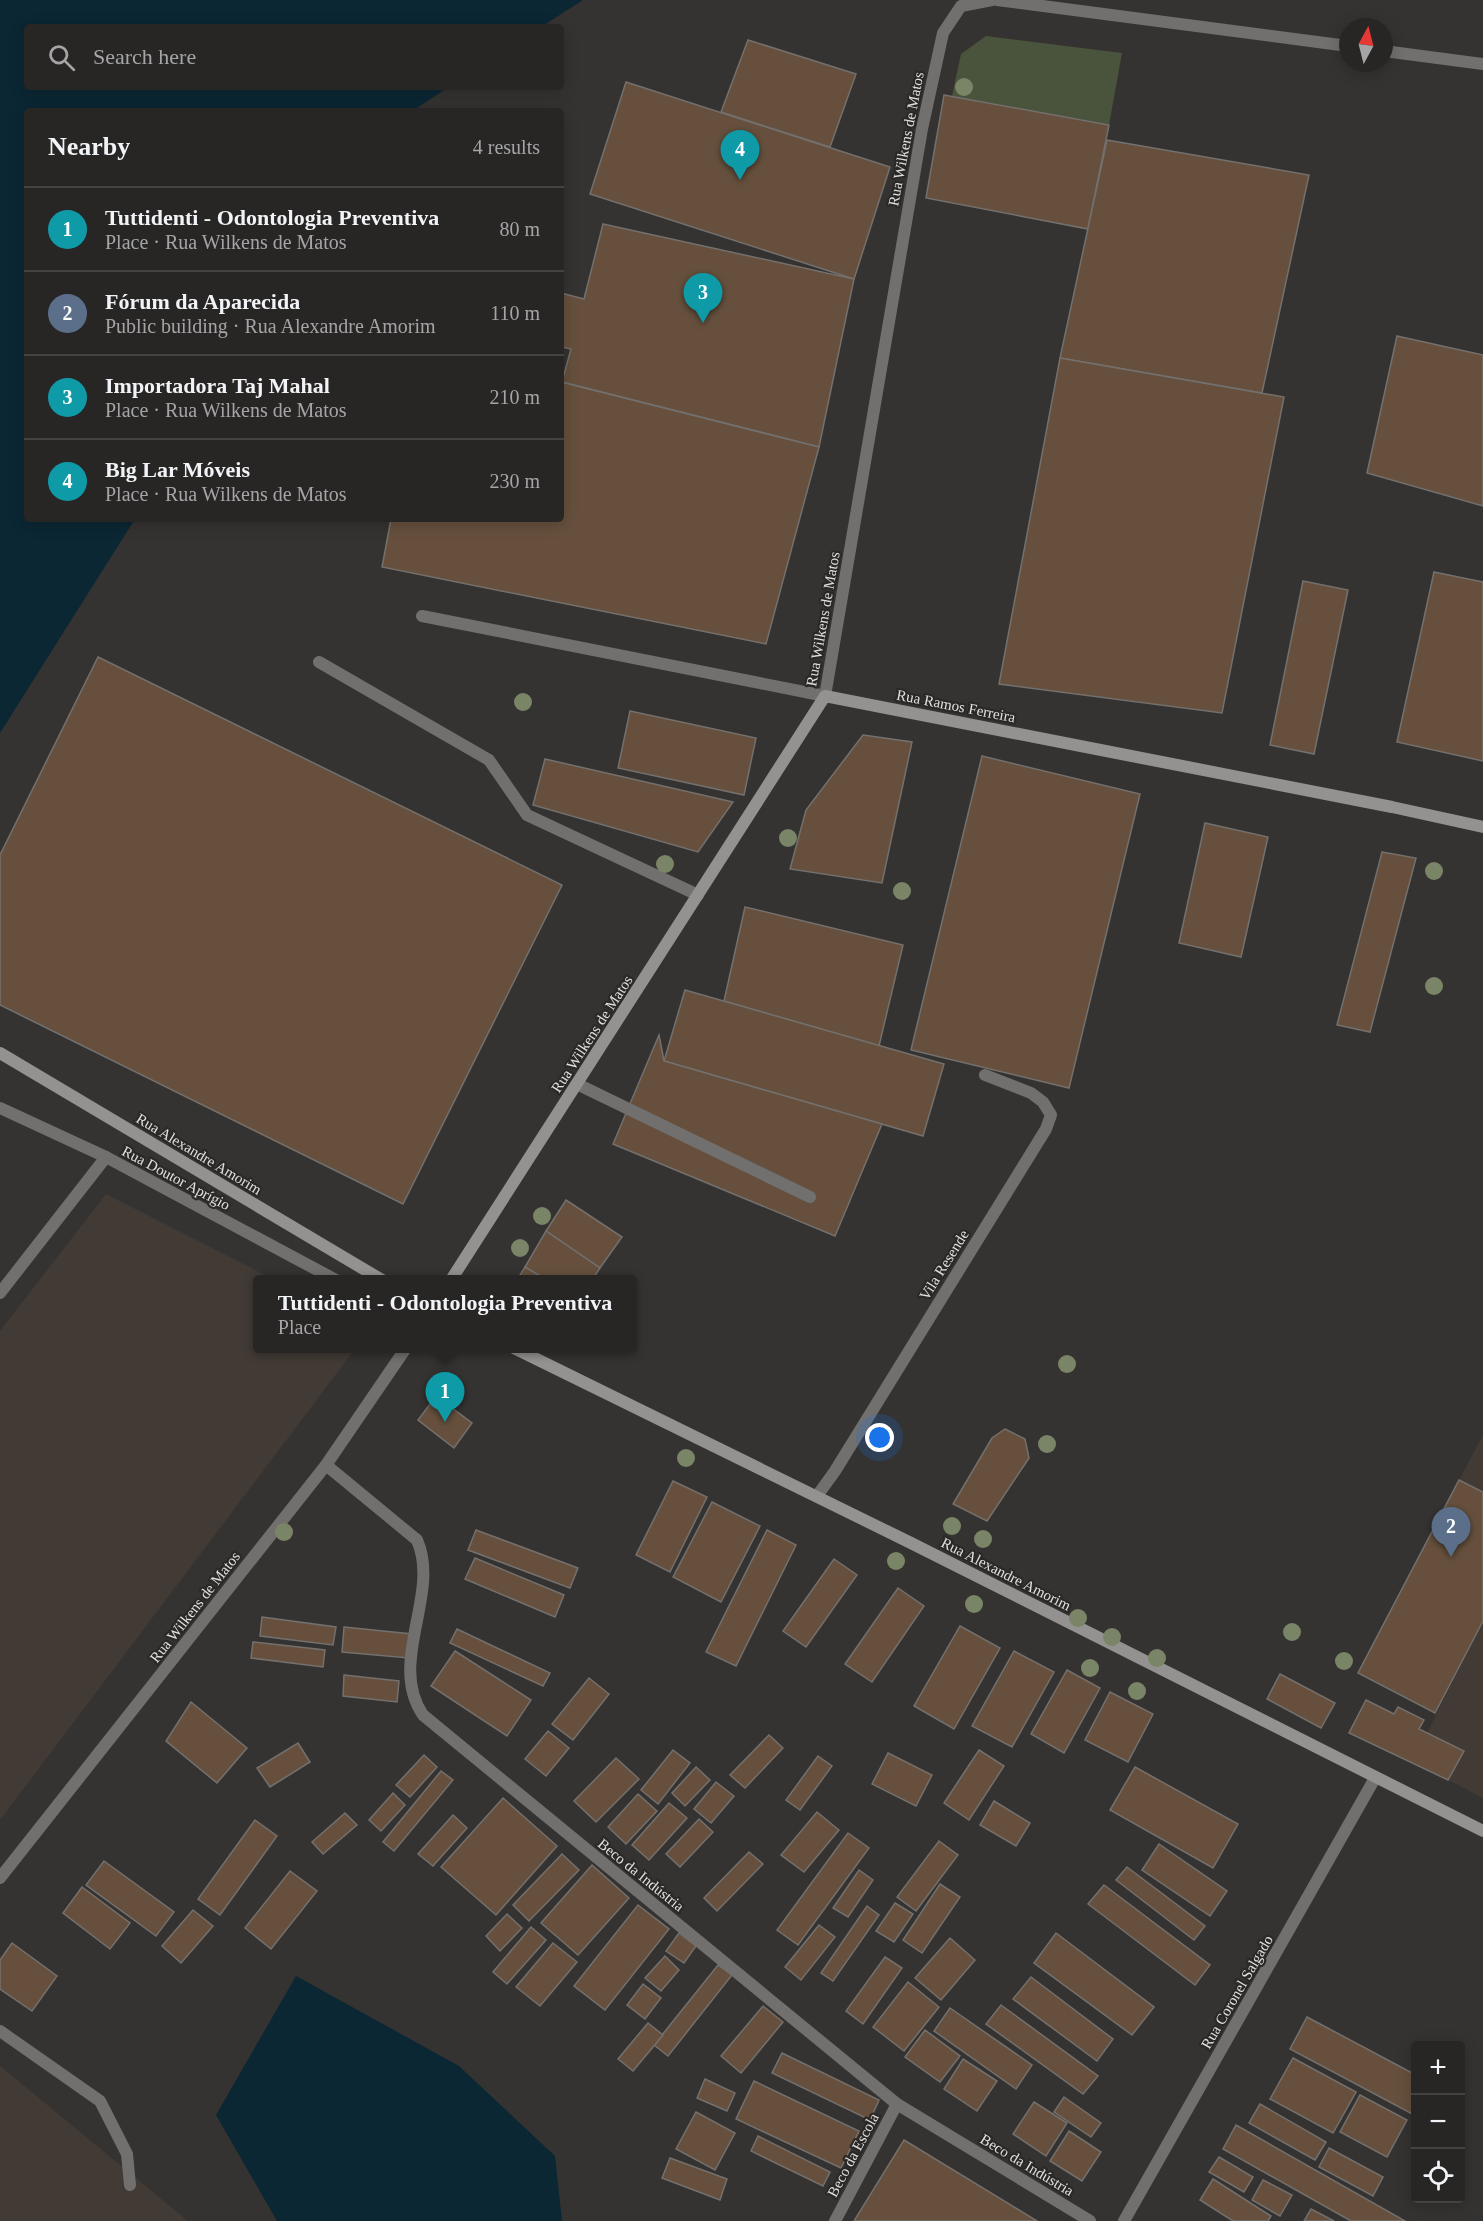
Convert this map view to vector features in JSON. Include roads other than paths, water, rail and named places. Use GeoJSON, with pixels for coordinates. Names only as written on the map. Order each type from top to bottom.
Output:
{"type":"FeatureCollection","features":[{"type":"Feature","properties":{"kind":"street","name":"Rua Wilkens de Matos"},"geometry":{"type":"LineString","coordinates":[[455,1275],[825,696],[922,129],[943,33],[964,3],[992,0]]}},
{"type":"Feature","properties":{"kind":"street"},"geometry":{"type":"LineString","coordinates":[[997,0],[1339,45]]}},
{"type":"Feature","properties":{"kind":"street"},"geometry":{"type":"LineString","coordinates":[[1393,52],[1483,64]]}},
{"type":"Feature","properties":{"kind":"street","name":"Rua Ramos Ferreira"},"geometry":{"type":"LineString","coordinates":[[422,616],[1392,807],[1483,827]]}},
{"type":"Feature","properties":{"kind":"street"},"geometry":{"type":"LineString","coordinates":[[319,662],[489,760],[527,815],[698,895]]}},
{"type":"Feature","properties":{"kind":"street","name":"Rua Alexandre Amorim"},"geometry":{"type":"LineString","coordinates":[[0,1053],[374,1275]]}},
{"type":"Feature","properties":{"kind":"street","name":"Vila Resende"},"geometry":{"type":"LineString","coordinates":[[817,1496],[841,1461],[1033,1149],[1051,1115],[1043,1102],[1031,1094],[985,1075]]}},
{"type":"Feature","properties":{"kind":"street"},"geometry":{"type":"LineString","coordinates":[[578,1084],[810,1197]]}},
{"type":"Feature","properties":{"kind":"street","name":"Rua Doutor Aprígio"},"geometry":{"type":"LineString","coordinates":[[0,1108],[106,1157],[327,1275]]}},
{"type":"Feature","properties":{"kind":"street"},"geometry":{"type":"LineString","coordinates":[[0,1293],[106,1157]]}},
{"type":"Feature","properties":{"kind":"street","name":"Rua Wilkens de Matos"},"geometry":{"type":"LineString","coordinates":[[0,1878],[326,1465],[403,1353]]}},
{"type":"Feature","properties":{"kind":"street","name":"Rua Alexandre Amorim"},"geometry":{"type":"LineString","coordinates":[[524,1353],[817,1496],[1483,1831]]}},
{"type":"Feature","properties":{"kind":"street","name":"Beco da Indústria"},"geometry":{"type":"LineString","coordinates":[[326,1465],[417,1540],[422,1551],[422,1580],[409,1676],[413,1698],[423,1715],[897,2104],[1090,2221]]}},
{"type":"Feature","properties":{"kind":"street","name":"Rua Coronel Salgado"},"geometry":{"type":"LineString","coordinates":[[1124,2221],[1376,1778]]}},
{"type":"Feature","properties":{"kind":"street"},"geometry":{"type":"LineString","coordinates":[[0,2031],[100,2101],[127,2154],[130,2185]]}},
{"type":"Feature","properties":{"kind":"street","name":"Beco da Escola"},"geometry":{"type":"LineString","coordinates":[[835,2221],[897,2104]]}},
{"type":"Feature","properties":{"kind":"water"},"geometry":{"type":"Polygon","coordinates":[[[0,0],[583,0],[546,24],[24,24],[24,90],[444,90],[417,108],[24,108],[24,522],[133,522],[0,733],[0,0]]]}},
{"type":"Feature","properties":{"kind":"water"},"geometry":{"type":"Polygon","coordinates":[[[296,1976],[459,2066],[555,2156],[562,2221],[277,2221],[216,2115],[296,1976]]]}},
{"type":"Feature","properties":{"kind":"place","name":"Big Lar Móveis"},"geometry":{"type":"Point","coordinates":[740,180]}},
{"type":"Feature","properties":{"kind":"place","name":"Importadora Taj Mahal"},"geometry":{"type":"Point","coordinates":[703,323]}},
{"type":"Feature","properties":{"kind":"place","name":"Tuttidenti - Odontologia Preventiva"},"geometry":{"type":"Point","coordinates":[445,1422]}},
{"type":"Feature","properties":{"kind":"place","name":"Fórum da Aparecida"},"geometry":{"type":"Point","coordinates":[1451,1557]}}]}
